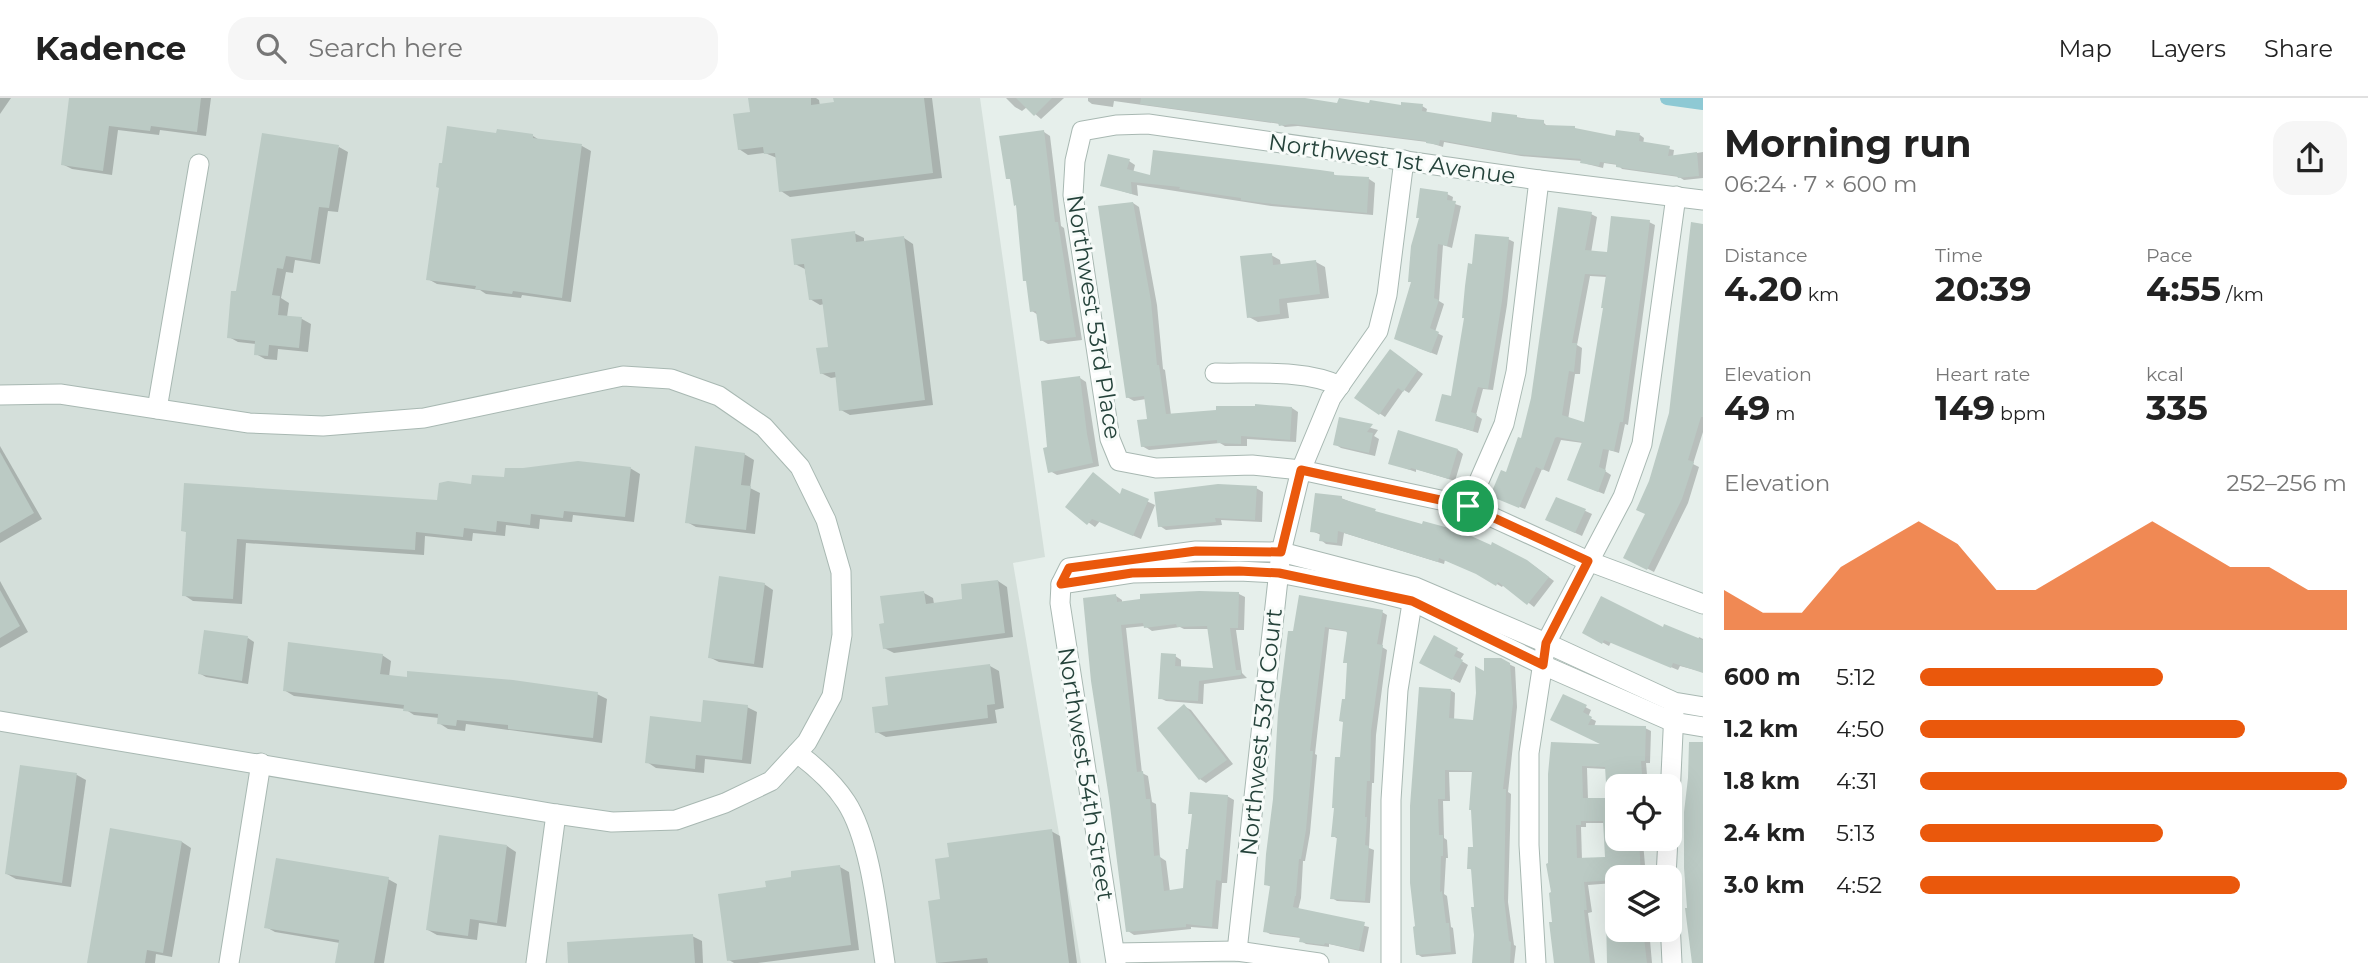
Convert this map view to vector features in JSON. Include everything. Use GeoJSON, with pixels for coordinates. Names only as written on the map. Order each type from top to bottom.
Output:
{"type":"FeatureCollection","features":[{"type":"Feature","properties":{"kind":"street","name":"Northwest 1st Avenue"},"geometry":{"type":"LineString","coordinates":[[1082,131],[1116,125],[1148,124],[1703,201]]}},
{"type":"Feature","properties":{"kind":"street","name":"Northwest 53rd Place"},"geometry":{"type":"LineString","coordinates":[[1082,131],[1075,161],[1073,195],[1110,439],[1119,461],[1156,468],[1252,465],[1301,470]]}},
{"type":"Feature","properties":{"kind":"street","name":"Northwest 53rd Court"},"geometry":{"type":"LineString","coordinates":[[1237,951],[1281,552],[1301,470],[1331,398],[1378,331],[1387,295],[1404,160]]}},
{"type":"Feature","properties":{"kind":"street"},"geometry":{"type":"LineString","coordinates":[[157,409],[199,164]]}},
{"type":"Feature","properties":{"kind":"street"},"geometry":{"type":"LineString","coordinates":[[1468,506],[1504,424],[1516,372],[1539,180]]}},
{"type":"Feature","properties":{"kind":"street"},"geometry":{"type":"LineString","coordinates":[[1536,963],[1529,753],[1546,643],[1623,497],[1642,444],[1676,197]]}},
{"type":"Feature","properties":{"kind":"street"},"geometry":{"type":"LineString","coordinates":[[1214,373],[1309,376],[1340,386]]}},
{"type":"Feature","properties":{"kind":"street"},"geometry":{"type":"LineString","coordinates":[[0,395],[60,394],[249,423],[323,426],[424,418],[623,376],[671,379],[719,396],[764,427],[800,467],[826,520],[841,572],[842,635],[832,696],[807,743],[771,781],[725,803],[676,820],[612,821],[556,814],[0,721]]}},
{"type":"Feature","properties":{"kind":"street"},"geometry":{"type":"LineString","coordinates":[[1301,470],[1468,506],[1588,561],[1703,604]]}},
{"type":"Feature","properties":{"kind":"street"},"geometry":{"type":"LineString","coordinates":[[1061,584],[1069,568],[1196,551],[1281,552],[1413,594],[1546,643],[1703,727]]}},
{"type":"Feature","properties":{"kind":"street"},"geometry":{"type":"LineString","coordinates":[[1061,584],[1132,573],[1239,571],[1279,573],[1413,594],[1543,665],[1674,712],[1703,707]]}},
{"type":"Feature","properties":{"kind":"street","name":"Northwest 54th Street"},"geometry":{"type":"LineString","coordinates":[[1061,584],[1060,603],[1115,958]]}},
{"type":"Feature","properties":{"kind":"street"},"geometry":{"type":"LineString","coordinates":[[1391,963],[1391,800],[1398,690],[1413,594]]}},
{"type":"Feature","properties":{"kind":"street"},"geometry":{"type":"LineString","coordinates":[[1671,774],[1674,712]]}},
{"type":"Feature","properties":{"kind":"street"},"geometry":{"type":"LineString","coordinates":[[797,753],[822,772],[846,802],[857,823],[874,888],[885,963]]}},
{"type":"Feature","properties":{"kind":"street"},"geometry":{"type":"LineString","coordinates":[[229,963],[261,763]]}},
{"type":"Feature","properties":{"kind":"street"},"geometry":{"type":"LineString","coordinates":[[536,963],[556,814]]}},
{"type":"Feature","properties":{"kind":"street"},"geometry":{"type":"LineString","coordinates":[[1671,942],[1672,963]]}},
{"type":"Feature","properties":{"kind":"street"},"geometry":{"type":"LineString","coordinates":[[1115,958],[1237,951],[1319,963]]}},
{"type":"Feature","properties":{"kind":"shaded area"},"geometry":{"type":"Polygon","coordinates":[[[0,98],[980,98],[1045,557],[1013,563],[1081,963],[0,963],[0,98]]]}},
{"type":"Feature","properties":{"kind":"building"},"geometry":{"type":"Polygon","coordinates":[[[69,98],[201,98],[197,132],[151,126],[150,131],[109,126],[103,171],[61,165],[69,98]]]}},
{"type":"Feature","properties":{"kind":"building"},"geometry":{"type":"Polygon","coordinates":[[[748,98],[811,98],[811,105],[834,102],[833,98],[924,98],[933,173],[779,192],[775,153],[764,154],[763,147],[738,150],[733,114],[750,112],[748,98]]]}},
{"type":"Feature","properties":{"kind":"building"},"geometry":{"type":"Polygon","coordinates":[[[1016,98],[1052,98],[1034,116],[1016,98]]]}},
{"type":"Feature","properties":{"kind":"building"},"geometry":{"type":"Polygon","coordinates":[[[1141,98],[1305,98],[1337,103],[1339,98],[1369,103],[1370,100],[1401,105],[1401,102],[1423,104],[1422,111],[1491,122],[1492,112],[1517,115],[1517,118],[1544,120],[1544,125],[1575,126],[1615,136],[1616,130],[1640,133],[1639,141],[1670,146],[1668,156],[1697,152],[1699,176],[1678,178],[1616,167],[1616,164],[1600,162],[1599,166],[1580,163],[1581,159],[1514,154],[1440,140],[1439,145],[1426,141],[1292,124],[1279,126],[1278,123],[1140,104],[1141,98]]]}},
{"type":"Feature","properties":{"kind":"building"},"geometry":{"type":"Polygon","coordinates":[[[447,126],[496,133],[497,129],[533,134],[533,138],[582,144],[562,298],[513,291],[512,294],[475,289],[476,286],[426,280],[439,188],[436,187],[439,163],[442,163],[447,126]]]}},
{"type":"Feature","properties":{"kind":"building"},"geometry":{"type":"Polygon","coordinates":[[[1044,130],[1055,222],[1058,222],[1076,337],[1040,341],[1036,311],[1030,312],[1026,281],[1023,281],[1016,205],[1014,206],[1010,179],[1006,179],[999,136],[1044,130]]]}},
{"type":"Feature","properties":{"kind":"building"},"geometry":{"type":"Polygon","coordinates":[[[262,133],[339,145],[329,208],[319,207],[311,260],[286,256],[283,269],[277,268],[272,295],[280,296],[278,315],[302,317],[299,348],[269,345],[268,356],[254,355],[255,341],[227,338],[231,291],[236,291],[262,133]]]}},
{"type":"Feature","properties":{"kind":"building"},"geometry":{"type":"Polygon","coordinates":[[[1153,150],[1320,170],[1334,172],[1334,175],[1369,177],[1367,213],[1263,203],[1179,189],[1180,187],[1131,182],[1132,194],[1100,186],[1108,154],[1130,159],[1127,169],[1150,175],[1153,150]]]}},
{"type":"Feature","properties":{"kind":"building"},"geometry":{"type":"Polygon","coordinates":[[[1420,188],[1448,192],[1447,200],[1456,201],[1447,246],[1438,244],[1434,298],[1439,300],[1430,328],[1439,332],[1431,353],[1394,339],[1411,282],[1408,282],[1411,246],[1419,218],[1416,218],[1420,188]]]}},
{"type":"Feature","properties":{"kind":"building"},"geometry":{"type":"Polygon","coordinates":[[[1133,202],[1151,301],[1157,365],[1166,414],[1216,410],[1216,406],[1255,404],[1292,407],[1290,440],[1241,436],[1241,444],[1217,443],[1217,440],[1141,447],[1137,420],[1147,419],[1144,396],[1126,398],[1098,206],[1133,202]]]}},
{"type":"Feature","properties":{"kind":"building"},"geometry":{"type":"Polygon","coordinates":[[[1558,207],[1592,212],[1585,250],[1607,252],[1611,216],[1650,220],[1623,422],[1620,422],[1614,451],[1603,449],[1599,467],[1606,470],[1598,492],[1567,480],[1582,442],[1557,437],[1543,470],[1536,467],[1519,508],[1490,496],[1501,470],[1506,472],[1518,437],[1521,438],[1531,398],[1558,207]],[[1585,274],[1572,343],[1577,343],[1574,372],[1569,371],[1562,415],[1584,422],[1603,308],[1606,275],[1585,274]]]}},
{"type":"Feature","properties":{"kind":"building"},"geometry":{"type":"Polygon","coordinates":[[[1691,222],[1703,224],[1703,417],[1688,460],[1694,462],[1682,499],[1647,570],[1623,558],[1645,514],[1636,510],[1649,481],[1669,413],[1691,222]]]}},
{"type":"Feature","properties":{"kind":"building"},"geometry":{"type":"Polygon","coordinates":[[[855,231],[856,242],[904,236],[925,400],[839,411],[835,372],[820,374],[816,348],[828,347],[822,299],[809,300],[804,264],[794,265],[791,239],[855,231]]]}},
{"type":"Feature","properties":{"kind":"building"},"geometry":{"type":"Polygon","coordinates":[[[1475,234],[1509,237],[1488,389],[1478,387],[1471,412],[1477,414],[1473,431],[1435,421],[1442,394],[1451,396],[1464,318],[1468,263],[1472,264],[1475,234]]]}},
{"type":"Feature","properties":{"kind":"building"},"geometry":{"type":"Polygon","coordinates":[[[1272,253],[1273,265],[1316,260],[1320,294],[1279,299],[1280,314],[1247,318],[1240,256],[1272,253]]]}},
{"type":"Feature","properties":{"kind":"building"},"geometry":{"type":"Polygon","coordinates":[[[1390,349],[1418,370],[1403,392],[1398,388],[1379,415],[1354,398],[1390,349]]]}},
{"type":"Feature","properties":{"kind":"building"},"geometry":{"type":"Polygon","coordinates":[[[1080,376],[1093,463],[1048,473],[1043,448],[1047,447],[1041,381],[1080,376]]]}},
{"type":"Feature","properties":{"kind":"building"},"geometry":{"type":"Polygon","coordinates":[[[1339,417],[1373,424],[1367,432],[1373,433],[1369,453],[1333,445],[1339,417]]]}},
{"type":"Feature","properties":{"kind":"building"},"geometry":{"type":"Polygon","coordinates":[[[1398,430],[1458,449],[1449,479],[1388,464],[1398,430]]]}},
{"type":"Feature","properties":{"kind":"building"},"geometry":{"type":"Polygon","coordinates":[[[695,446],[745,453],[741,485],[751,486],[746,530],[685,523],[695,446]]]}},
{"type":"Feature","properties":{"kind":"building"},"geometry":{"type":"Polygon","coordinates":[[[0,452],[34,513],[0,533],[0,452]]]}},
{"type":"Feature","properties":{"kind":"building"},"geometry":{"type":"Polygon","coordinates":[[[578,461],[631,467],[625,517],[564,511],[563,518],[531,514],[530,525],[497,521],[496,532],[464,528],[463,537],[416,532],[415,550],[237,539],[233,599],[182,596],[186,532],[181,531],[184,483],[437,500],[439,483],[448,481],[471,484],[472,475],[504,477],[505,468],[578,461]]]}},
{"type":"Feature","properties":{"kind":"building"},"geometry":{"type":"Polygon","coordinates":[[[1093,472],[1120,494],[1122,488],[1149,499],[1133,536],[1092,519],[1087,525],[1065,507],[1093,472]]]}},
{"type":"Feature","properties":{"kind":"building"},"geometry":{"type":"Polygon","coordinates":[[[1218,484],[1257,486],[1255,520],[1215,518],[1216,522],[1158,527],[1154,492],[1218,484]]]}},
{"type":"Feature","properties":{"kind":"building"},"geometry":{"type":"Polygon","coordinates":[[[1315,493],[1342,496],[1342,499],[1376,509],[1375,511],[1460,531],[1491,545],[1492,542],[1527,560],[1549,577],[1527,605],[1498,582],[1496,586],[1439,558],[1438,562],[1338,531],[1337,543],[1319,541],[1320,533],[1310,532],[1315,493]]]}},
{"type":"Feature","properties":{"kind":"building"},"geometry":{"type":"Polygon","coordinates":[[[1556,497],[1586,509],[1575,533],[1545,520],[1556,497]]]}},
{"type":"Feature","properties":{"kind":"building"},"geometry":{"type":"Polygon","coordinates":[[[719,576],[765,583],[754,664],[708,658],[719,576]]]}},
{"type":"Feature","properties":{"kind":"building"},"geometry":{"type":"Polygon","coordinates":[[[998,580],[1005,633],[883,649],[879,624],[884,623],[880,596],[924,591],[926,604],[962,599],[961,584],[998,580]]]}},
{"type":"Feature","properties":{"kind":"building"},"geometry":{"type":"Polygon","coordinates":[[[0,590],[20,626],[0,638],[0,590]]]}},
{"type":"Feature","properties":{"kind":"building"},"geometry":{"type":"Polygon","coordinates":[[[1239,592],[1238,628],[1230,628],[1236,670],[1241,670],[1241,675],[1199,681],[1198,701],[1158,699],[1161,653],[1176,654],[1175,666],[1213,668],[1207,626],[1177,627],[1176,624],[1144,628],[1143,623],[1121,625],[1137,772],[1143,771],[1146,799],[1150,799],[1154,856],[1160,855],[1164,891],[1183,888],[1192,814],[1188,814],[1190,792],[1228,795],[1221,881],[1216,880],[1212,927],[1186,924],[1186,927],[1126,932],[1091,681],[1083,598],[1116,594],[1117,602],[1140,599],[1140,594],[1239,592]]]}},
{"type":"Feature","properties":{"kind":"building"},"geometry":{"type":"Polygon","coordinates":[[[1299,595],[1383,610],[1377,644],[1383,645],[1371,731],[1370,781],[1367,781],[1365,845],[1369,846],[1365,901],[1330,899],[1337,837],[1331,837],[1335,757],[1340,757],[1343,722],[1339,721],[1342,699],[1345,699],[1347,663],[1343,663],[1347,633],[1325,627],[1310,751],[1313,751],[1306,830],[1293,907],[1365,922],[1359,950],[1325,943],[1299,942],[1300,937],[1263,932],[1270,886],[1264,885],[1278,712],[1288,631],[1293,631],[1299,595]]]}},
{"type":"Feature","properties":{"kind":"building"},"geometry":{"type":"Polygon","coordinates":[[[1601,596],[1663,627],[1664,624],[1703,640],[1703,673],[1673,663],[1671,668],[1604,640],[1602,644],[1582,633],[1601,596]]]}},
{"type":"Feature","properties":{"kind":"building"},"geometry":{"type":"Polygon","coordinates":[[[204,630],[248,636],[242,681],[198,674],[204,630]]]}},
{"type":"Feature","properties":{"kind":"building"},"geometry":{"type":"Polygon","coordinates":[[[1434,635],[1458,648],[1454,656],[1463,660],[1452,680],[1419,663],[1434,635]]]}},
{"type":"Feature","properties":{"kind":"building"},"geometry":{"type":"Polygon","coordinates":[[[288,642],[383,654],[380,674],[407,677],[407,671],[513,680],[598,692],[593,738],[508,729],[508,725],[457,720],[456,726],[437,724],[438,714],[403,711],[404,705],[283,691],[288,642]]]}},
{"type":"Feature","properties":{"kind":"building"},"geometry":{"type":"Polygon","coordinates":[[[1484,658],[1501,658],[1510,663],[1513,703],[1503,789],[1506,789],[1504,898],[1511,942],[1510,963],[1472,963],[1474,935],[1471,907],[1474,907],[1471,869],[1467,869],[1468,847],[1473,847],[1469,810],[1472,771],[1445,770],[1445,799],[1438,799],[1439,835],[1443,835],[1440,892],[1442,891],[1446,923],[1449,923],[1451,952],[1416,955],[1413,927],[1410,806],[1419,687],[1451,689],[1449,718],[1473,720],[1475,666],[1484,671],[1484,658]]]}},
{"type":"Feature","properties":{"kind":"building"},"geometry":{"type":"Polygon","coordinates":[[[990,664],[995,704],[987,705],[988,718],[875,733],[872,707],[888,705],[885,677],[990,664]]]}},
{"type":"Feature","properties":{"kind":"building"},"geometry":{"type":"Polygon","coordinates":[[[1563,694],[1587,705],[1583,712],[1592,717],[1588,725],[1646,726],[1645,761],[1641,761],[1642,774],[1605,774],[1605,767],[1582,766],[1583,798],[1605,798],[1605,851],[1640,851],[1640,865],[1605,865],[1605,881],[1584,882],[1590,963],[1554,963],[1549,922],[1552,922],[1551,892],[1546,864],[1551,742],[1600,744],[1550,720],[1563,694]],[[1581,821],[1581,825],[1576,825],[1577,858],[1605,857],[1603,821],[1581,821]]]}},
{"type":"Feature","properties":{"kind":"building"},"geometry":{"type":"Polygon","coordinates":[[[703,700],[748,705],[742,760],[696,755],[695,769],[645,763],[650,716],[701,722],[703,700]]]}},
{"type":"Feature","properties":{"kind":"building"},"geometry":{"type":"Polygon","coordinates":[[[1184,704],[1227,760],[1199,780],[1157,728],[1184,704]]]}},
{"type":"Feature","properties":{"kind":"building"},"geometry":{"type":"Polygon","coordinates":[[[1689,742],[1703,742],[1703,963],[1692,963],[1685,908],[1684,812],[1689,742]]]}},
{"type":"Feature","properties":{"kind":"building"},"geometry":{"type":"Polygon","coordinates":[[[20,765],[77,773],[62,883],[5,874],[20,765]]]}},
{"type":"Feature","properties":{"kind":"building"},"geometry":{"type":"Polygon","coordinates":[[[110,828],[182,841],[163,953],[147,950],[145,963],[87,963],[110,828]]]}},
{"type":"Feature","properties":{"kind":"building"},"geometry":{"type":"Polygon","coordinates":[[[1052,829],[1069,963],[988,963],[987,958],[936,963],[928,901],[940,899],[935,859],[949,857],[947,843],[1052,829]]]}},
{"type":"Feature","properties":{"kind":"building"},"geometry":{"type":"Polygon","coordinates":[[[439,835],[507,845],[497,923],[470,919],[468,936],[426,930],[439,835]]]}},
{"type":"Feature","properties":{"kind":"building"},"geometry":{"type":"Polygon","coordinates":[[[276,858],[389,877],[374,963],[335,963],[339,940],[264,928],[276,858]]]}},
{"type":"Feature","properties":{"kind":"building"},"geometry":{"type":"Polygon","coordinates":[[[840,865],[851,945],[727,961],[718,894],[766,887],[765,881],[791,877],[791,871],[840,865]]]}},
{"type":"Feature","properties":{"kind":"building"},"geometry":{"type":"Polygon","coordinates":[[[693,934],[695,963],[568,963],[567,942],[693,934]]]}},
{"type":"Feature","properties":{"kind":"building"},"geometry":{"type":"Polygon","coordinates":[[[1607,942],[1645,942],[1647,963],[1607,963],[1607,942]]]}},
{"type":"Feature","properties":{"kind":"waterway"},"geometry":{"type":"LineString","coordinates":[[1667,98],[1703,103]]}},
{"type":"Feature","properties":{"kind":"route"},"geometry":{"type":"LineString","coordinates":[[1301,470],[1468,506],[1588,561],[1546,643],[1543,665],[1412,601],[1279,573],[1132,573],[1061,584],[1069,568],[1196,551],[1281,552],[1301,470]]}}]}
